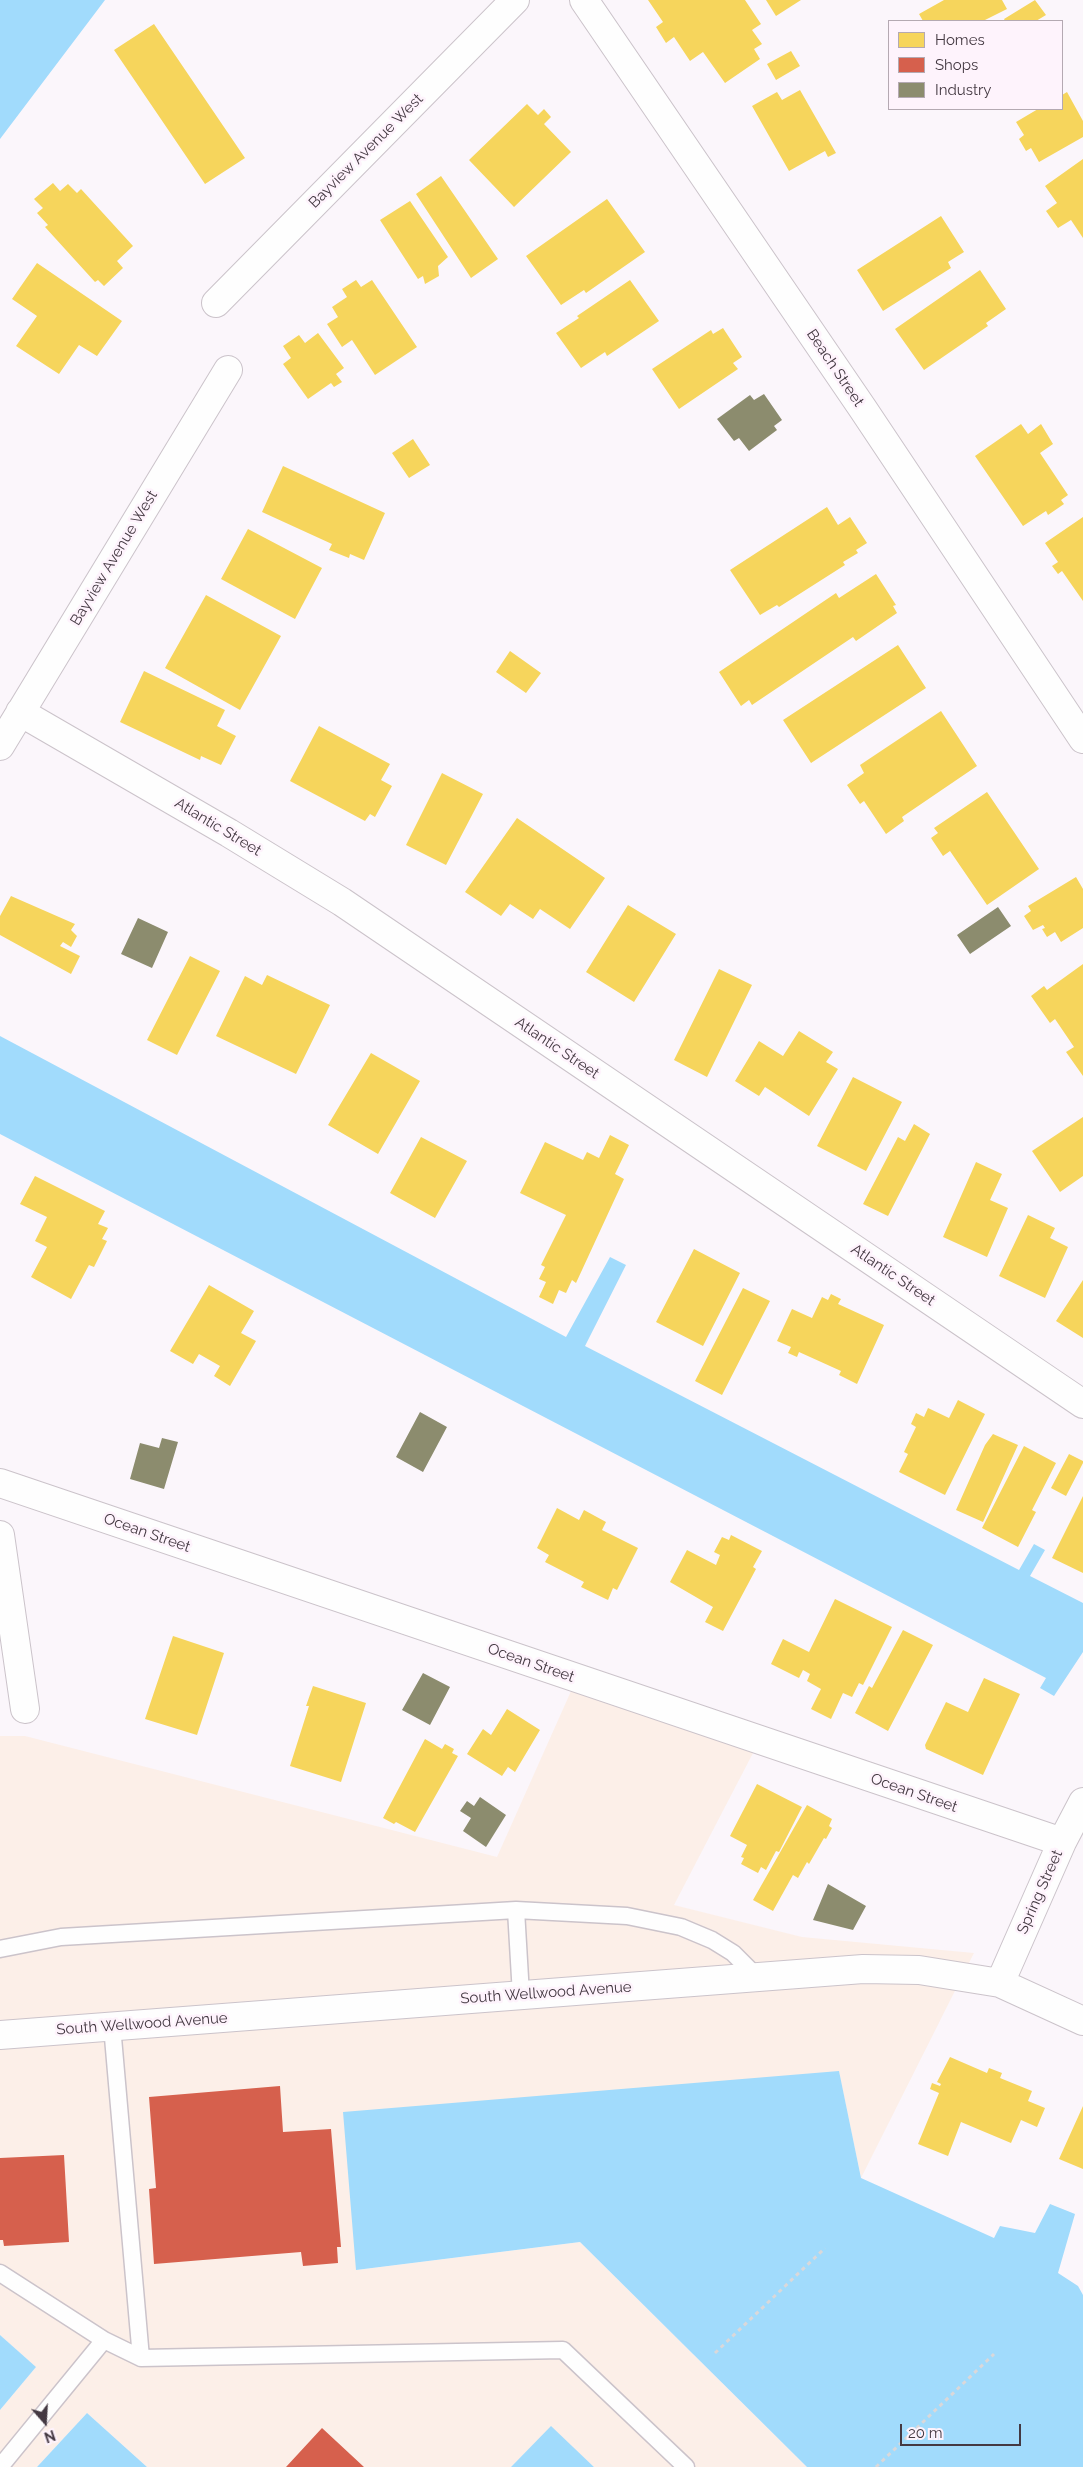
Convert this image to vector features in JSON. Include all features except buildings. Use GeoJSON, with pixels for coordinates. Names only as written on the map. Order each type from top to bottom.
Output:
{"type":"FeatureCollection","features":[{"type":"Feature","properties":{"kind":"street","name":"Bayview Avenue West"},"geometry":{"type":"LineString","coordinates":[[216,303],[515,0]]}},
{"type":"Feature","properties":{"kind":"street","name":"Beach Street"},"geometry":{"type":"LineString","coordinates":[[584,0],[862,408],[1083,739]]}},
{"type":"Feature","properties":{"kind":"street","name":"Bayview Avenue West"},"geometry":{"type":"LineString","coordinates":[[0,746],[228,370]]}},
{"type":"Feature","properties":{"kind":"street","name":"Atlantic Street"},"geometry":{"type":"LineString","coordinates":[[20,712],[229,833],[342,902],[1083,1404]]}},
{"type":"Feature","properties":{"kind":"street","name":"Ocean Street"},"geometry":{"type":"LineString","coordinates":[[0,1483],[1062,1842]]}},
{"type":"Feature","properties":{"kind":"street"},"geometry":{"type":"LineString","coordinates":[[0,1535],[25,1709]]}},
{"type":"Feature","properties":{"kind":"street","name":"Spring Street"},"geometry":{"type":"LineString","coordinates":[[1000,1983],[1062,1842],[1083,1802]]}},
{"type":"Feature","properties":{"kind":"street","name":"South Wellwood Avenue"},"geometry":{"type":"LineString","coordinates":[[0,2035],[863,1969],[919,1970],[1000,1983],[1083,2021]]}},
{"type":"Feature","properties":{"kind":"lane"},"geometry":{"type":"LineString","coordinates":[[0,1949],[61,1937],[516,1910],[627,1916],[681,1928],[712,1940],[733,1954],[757,1977]]}},
{"type":"Feature","properties":{"kind":"lane"},"geometry":{"type":"LineString","coordinates":[[516,1910],[521,1995]]}},
{"type":"Feature","properties":{"kind":"lane"},"geometry":{"type":"LineString","coordinates":[[112,2026],[141,2358]]}},
{"type":"Feature","properties":{"kind":"lane"},"geometry":{"type":"LineString","coordinates":[[0,2273],[104,2340],[141,2358],[563,2350],[686,2467]]}},
{"type":"Feature","properties":{"kind":"lane"},"geometry":{"type":"LineString","coordinates":[[0,2467],[104,2340]]}},
{"type":"Feature","properties":{"kind":"path"},"geometry":{"type":"LineString","coordinates":[[715,2353],[825,2248]]}},
{"type":"Feature","properties":{"kind":"path"},"geometry":{"type":"LineString","coordinates":[[876,2467],[994,2354]]}},
{"type":"Feature","properties":{"kind":"shaded area"},"geometry":{"type":"Polygon","coordinates":[[[580,1671],[765,1730],[674,1905],[802,1937],[974,1953],[861,2178],[839,2072],[356,2270],[580,2242],[807,2467],[594,2467],[551,2427],[511,2467],[147,2467],[87,2413],[37,2467],[0,2467],[0,2410],[36,2367],[0,2335],[0,1736],[25,1736],[497,1857],[580,1671]]]}},
{"type":"Feature","properties":{"kind":"water"},"geometry":{"type":"Polygon","coordinates":[[[0,0],[105,0],[0,139],[0,0]]]}},
{"type":"Feature","properties":{"kind":"water"},"geometry":{"type":"Polygon","coordinates":[[[0,1036],[566,1337],[610,1257],[626,1265],[585,1346],[1019,1570],[1034,1544],[1045,1550],[1030,1576],[1083,1603],[1083,1652],[1054,1696],[1040,1688],[1046,1678],[0,1134],[0,1036]]]}},
{"type":"Feature","properties":{"kind":"water"},"geometry":{"type":"Polygon","coordinates":[[[839,2071],[861,2178],[994,2238],[1000,2226],[1035,2233],[1050,2204],[1075,2214],[1058,2273],[1078,2286],[1083,2295],[1083,2467],[807,2467],[580,2242],[356,2270],[343,2112],[839,2071]]]}},
{"type":"Feature","properties":{"kind":"water"},"geometry":{"type":"Polygon","coordinates":[[[0,2335],[36,2367],[0,2410],[0,2335]]]}},
{"type":"Feature","properties":{"kind":"water"},"geometry":{"type":"Polygon","coordinates":[[[87,2413],[147,2467],[37,2467],[87,2413]]]}},
{"type":"Feature","properties":{"kind":"water"},"geometry":{"type":"Polygon","coordinates":[[[551,2426],[594,2467],[511,2467],[551,2426]]]}}]}
